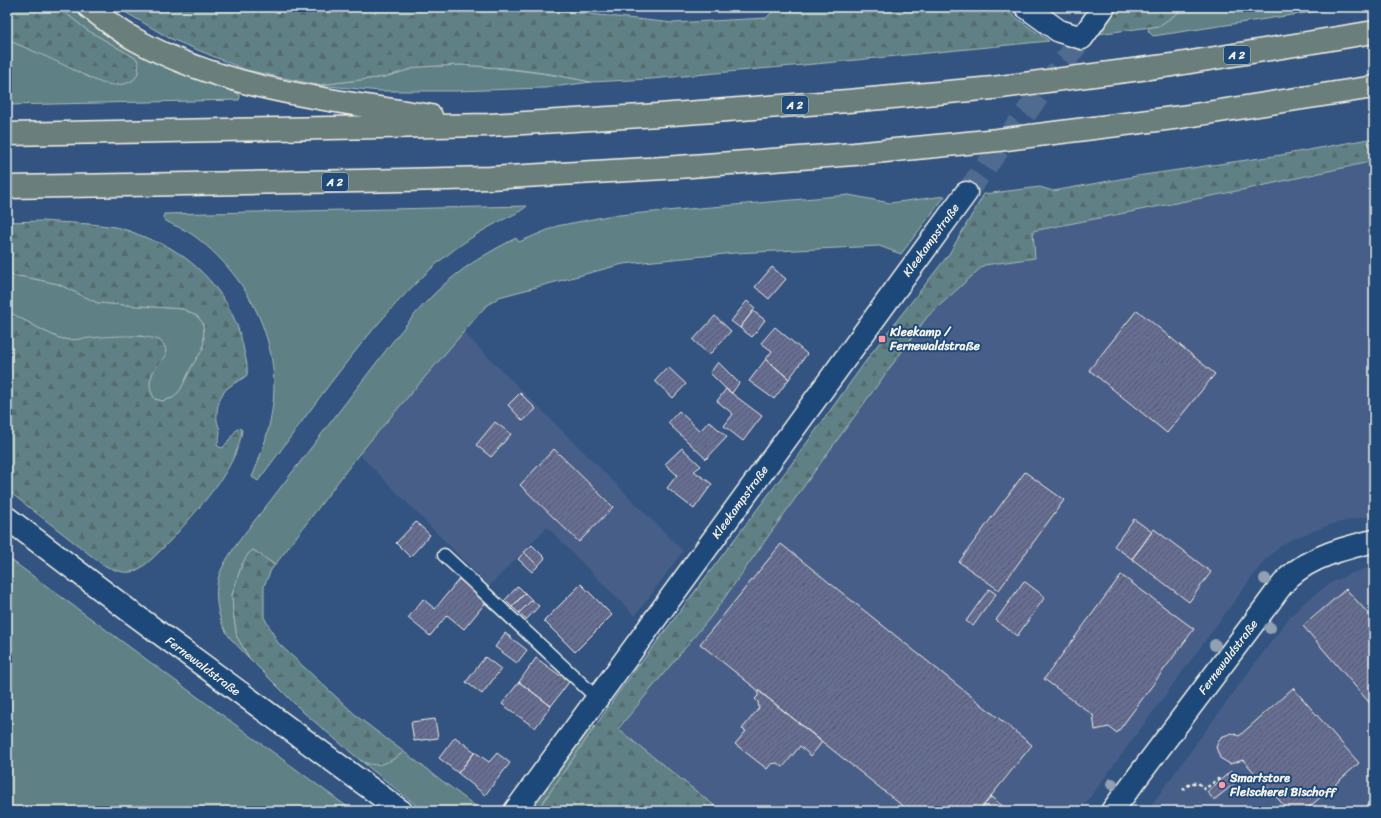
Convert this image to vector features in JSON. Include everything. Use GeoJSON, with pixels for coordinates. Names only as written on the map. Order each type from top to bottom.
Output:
{"type":"FeatureCollection","features":[{"type":"Feature","properties":{"kind":"highway"},"geometry":{"type":"LineString","coordinates":[[89,7],[109,23],[135,40],[162,54],[202,70],[241,82],[304,96],[490,125]]}},
{"type":"Feature","properties":{"kind":"highway","name":"A 2"},"geometry":{"type":"LineString","coordinates":[[7,134],[490,125],[848,101],[993,88],[1172,65],[1374,32]]}},
{"type":"Feature","properties":{"kind":"highway","name":"A 2"},"geometry":{"type":"LineString","coordinates":[[7,187],[475,178],[664,168],[846,154],[998,140],[1181,117],[1374,87]]}},
{"type":"Feature","properties":{"kind":"street"},"geometry":{"type":"LineString","coordinates":[[1026,7],[1059,31],[1082,38],[1104,7]]}},
{"type":"Feature","properties":{"kind":"street","name":"Kleekampstraße"},"geometry":{"type":"LineString","coordinates":[[515,811],[966,193]]}},
{"type":"Feature","properties":{"kind":"street","name":"Fernewaldstraße"},"geometry":{"type":"LineString","coordinates":[[7,518],[128,610],[401,811]]}},
{"type":"Feature","properties":{"kind":"street","name":"Fernewaldstraße"},"geometry":{"type":"LineString","coordinates":[[1112,811],[1264,609],[1290,577],[1307,565],[1325,556],[1373,542]]}},
{"type":"Feature","properties":{"kind":"lane"},"geometry":{"type":"LineString","coordinates":[[444,555],[597,698]]}},
{"type":"Feature","properties":{"kind":"path"},"geometry":{"type":"LineString","coordinates":[[1183,790],[1191,783],[1198,782],[1205,789],[1218,779],[1220,781]]}},
{"type":"Feature","properties":{"kind":"shaded area"},"geometry":{"type":"Polygon","coordinates":[[[1374,161],[1374,515],[1332,524],[1290,540],[1279,547],[1263,562],[1080,811],[721,811],[618,730],[713,614],[927,317],[984,265],[1035,258],[1033,231],[1247,189],[1374,161]]]}},
{"type":"Feature","properties":{"kind":"shaded area"},"geometry":{"type":"Polygon","coordinates":[[[463,332],[683,551],[635,616],[547,527],[489,586],[359,454],[463,332]]]}},
{"type":"Feature","properties":{"kind":"shaded area"},"geometry":{"type":"Polygon","coordinates":[[[1368,568],[1374,572],[1374,811],[1147,811],[1290,617],[1304,603],[1329,584],[1349,574],[1368,568]]]}},
{"type":"Feature","properties":{"kind":"green space"},"geometry":{"type":"Polygon","coordinates":[[[7,7],[58,7],[87,30],[137,59],[139,67],[137,74],[134,79],[123,84],[116,85],[102,83],[41,54],[7,40],[7,7]]]}},
{"type":"Feature","properties":{"kind":"green space"},"geometry":{"type":"Polygon","coordinates":[[[58,7],[79,7],[145,53],[196,79],[236,92],[240,95],[239,100],[7,105],[7,40],[117,85],[132,80],[137,75],[137,59],[87,30],[58,7]]]}},
{"type":"Feature","properties":{"kind":"green space"},"geometry":{"type":"Polygon","coordinates":[[[118,7],[526,7],[673,23],[766,18],[777,7],[1001,7],[1049,41],[651,79],[591,82],[551,74],[505,68],[460,65],[418,67],[385,77],[318,85],[246,70],[169,38],[118,7]]]}},
{"type":"Feature","properties":{"kind":"green space"},"geometry":{"type":"Polygon","coordinates":[[[1117,7],[1186,7],[1159,26],[1097,34],[1117,7]]]}},
{"type":"Feature","properties":{"kind":"green space"},"geometry":{"type":"Polygon","coordinates":[[[1186,7],[1346,7],[1153,36],[1149,32],[1148,30],[1150,27],[1159,26],[1186,7]]]}},
{"type":"Feature","properties":{"kind":"green space"},"geometry":{"type":"Polygon","coordinates":[[[460,65],[526,71],[591,82],[545,88],[456,91],[380,91],[318,85],[385,77],[418,67],[460,65]]]}},
{"type":"Feature","properties":{"kind":"green space"},"geometry":{"type":"Polygon","coordinates":[[[1374,138],[1374,161],[1247,189],[1033,231],[1035,258],[984,265],[927,317],[713,614],[618,729],[721,811],[537,811],[618,693],[793,462],[876,347],[949,254],[984,194],[1040,187],[1053,191],[1137,176],[1281,155],[1374,138]]]}},
{"type":"Feature","properties":{"kind":"green space"},"geometry":{"type":"Polygon","coordinates":[[[849,195],[890,203],[945,196],[901,254],[879,246],[735,253],[623,264],[499,297],[485,307],[359,454],[275,565],[253,550],[242,564],[232,595],[233,611],[237,637],[250,659],[231,639],[220,617],[217,600],[217,584],[219,576],[228,557],[402,330],[445,283],[464,269],[516,238],[519,242],[557,226],[608,216],[849,195]]]}},
{"type":"Feature","properties":{"kind":"green space"},"geometry":{"type":"Polygon","coordinates":[[[527,206],[516,214],[485,229],[462,244],[433,267],[408,291],[362,343],[258,481],[252,477],[265,441],[273,403],[274,378],[271,354],[264,331],[255,308],[243,287],[228,268],[212,250],[193,235],[166,221],[163,218],[164,214],[527,206]]]}},
{"type":"Feature","properties":{"kind":"green space"},"geometry":{"type":"Polygon","coordinates":[[[42,221],[115,227],[169,247],[198,268],[219,292],[235,320],[240,335],[247,363],[247,375],[226,390],[219,402],[217,412],[217,421],[220,433],[217,445],[219,447],[223,448],[237,429],[240,428],[242,430],[235,455],[222,478],[194,513],[155,556],[135,571],[123,572],[103,565],[7,490],[7,311],[44,331],[59,338],[69,340],[139,336],[161,341],[166,354],[153,373],[150,386],[152,395],[155,399],[162,401],[173,398],[181,389],[192,366],[203,349],[203,323],[197,316],[183,309],[98,303],[58,284],[7,275],[7,222],[42,221]]]}},
{"type":"Feature","properties":{"kind":"green space"},"geometry":{"type":"Polygon","coordinates":[[[7,275],[58,284],[98,303],[183,309],[197,316],[203,323],[203,349],[192,366],[181,389],[173,398],[162,401],[155,399],[152,395],[150,382],[152,374],[165,357],[165,347],[141,336],[69,340],[59,338],[7,311],[7,275]]]}},
{"type":"Feature","properties":{"kind":"green space"},"geometry":{"type":"Polygon","coordinates":[[[253,550],[275,565],[271,570],[264,586],[264,617],[278,643],[359,718],[404,752],[388,762],[377,765],[372,765],[360,760],[303,712],[250,659],[237,637],[232,595],[242,564],[248,554],[253,550]]]}},
{"type":"Feature","properties":{"kind":"green space"},"geometry":{"type":"Polygon","coordinates":[[[7,557],[353,811],[7,811],[7,557]]]}},
{"type":"Feature","properties":{"kind":"green space"},"geometry":{"type":"Polygon","coordinates":[[[592,725],[595,727],[537,811],[528,811],[592,725]]]}},
{"type":"Feature","properties":{"kind":"green space"},"geometry":{"type":"Polygon","coordinates":[[[404,752],[482,811],[423,811],[360,760],[367,764],[393,759],[404,752]]]}},
{"type":"Feature","properties":{"kind":"building"},"geometry":{"type":"Polygon","coordinates":[[[772,267],[786,279],[769,299],[755,287],[772,267]]]}},
{"type":"Feature","properties":{"kind":"building"},"geometry":{"type":"Polygon","coordinates":[[[747,301],[755,308],[740,328],[731,321],[747,301]]]}},
{"type":"Feature","properties":{"kind":"building"},"geometry":{"type":"Polygon","coordinates":[[[1137,310],[1215,374],[1167,433],[1089,370],[1137,310]]]}},
{"type":"Feature","properties":{"kind":"building"},"geometry":{"type":"Polygon","coordinates":[[[753,311],[765,320],[752,337],[740,328],[753,311]]]}},
{"type":"Feature","properties":{"kind":"building"},"geometry":{"type":"Polygon","coordinates":[[[715,316],[731,331],[709,355],[693,340],[715,316]]]}},
{"type":"Feature","properties":{"kind":"building"},"geometry":{"type":"Polygon","coordinates":[[[775,327],[807,354],[789,379],[766,359],[772,351],[761,343],[775,327]]]}},
{"type":"Feature","properties":{"kind":"building"},"geometry":{"type":"Polygon","coordinates":[[[766,359],[789,379],[774,399],[749,381],[766,359]]]}},
{"type":"Feature","properties":{"kind":"building"},"geometry":{"type":"Polygon","coordinates":[[[718,362],[739,383],[732,393],[710,373],[718,362]]]}},
{"type":"Feature","properties":{"kind":"building"},"geometry":{"type":"Polygon","coordinates":[[[668,367],[686,384],[673,398],[655,381],[668,367]]]}},
{"type":"Feature","properties":{"kind":"building"},"geometry":{"type":"Polygon","coordinates":[[[726,389],[762,416],[743,441],[724,426],[733,414],[717,401],[726,389]]]}},
{"type":"Feature","properties":{"kind":"building"},"geometry":{"type":"Polygon","coordinates":[[[520,393],[536,409],[523,421],[508,405],[520,393]]]}},
{"type":"Feature","properties":{"kind":"building"},"geometry":{"type":"Polygon","coordinates":[[[679,411],[700,431],[709,421],[727,437],[706,459],[668,423],[679,411]]]}},
{"type":"Feature","properties":{"kind":"building"},"geometry":{"type":"Polygon","coordinates":[[[495,422],[511,434],[491,457],[476,445],[495,422]]]}},
{"type":"Feature","properties":{"kind":"building"},"geometry":{"type":"Polygon","coordinates":[[[682,448],[701,466],[694,471],[712,484],[694,509],[667,488],[677,475],[665,464],[682,448]]]}},
{"type":"Feature","properties":{"kind":"building"},"geometry":{"type":"Polygon","coordinates":[[[554,449],[613,507],[579,542],[520,485],[554,449]]]}},
{"type":"Feature","properties":{"kind":"building"},"geometry":{"type":"Polygon","coordinates":[[[1025,472],[1064,500],[999,590],[959,562],[1025,472]]]}},
{"type":"Feature","properties":{"kind":"building"},"geometry":{"type":"Polygon","coordinates":[[[1134,519],[1152,532],[1132,559],[1114,546],[1134,519]]]}},
{"type":"Feature","properties":{"kind":"building"},"geometry":{"type":"Polygon","coordinates":[[[416,522],[430,535],[410,557],[396,543],[416,522]]]}},
{"type":"Feature","properties":{"kind":"building"},"geometry":{"type":"Polygon","coordinates":[[[1154,529],[1211,572],[1189,602],[1132,559],[1154,529]]]}},
{"type":"Feature","properties":{"kind":"building"},"geometry":{"type":"Polygon","coordinates":[[[781,544],[1032,745],[979,811],[909,811],[700,644],[781,544]]]}},
{"type":"Feature","properties":{"kind":"building"},"geometry":{"type":"Polygon","coordinates":[[[532,545],[545,558],[538,566],[524,552],[532,545]]]}},
{"type":"Feature","properties":{"kind":"building"},"geometry":{"type":"Polygon","coordinates":[[[524,552],[538,566],[532,572],[518,559],[524,552]]]}},
{"type":"Feature","properties":{"kind":"building"},"geometry":{"type":"Polygon","coordinates":[[[1121,575],[1194,629],[1117,733],[1109,727],[1095,730],[1093,715],[1044,679],[1121,575]]]}},
{"type":"Feature","properties":{"kind":"building"},"geometry":{"type":"Polygon","coordinates":[[[459,579],[487,601],[464,629],[447,615],[430,636],[408,618],[423,599],[435,609],[459,579]]]}},
{"type":"Feature","properties":{"kind":"building"},"geometry":{"type":"Polygon","coordinates":[[[1024,581],[1045,597],[1017,636],[996,620],[1024,581]]]}},
{"type":"Feature","properties":{"kind":"building"},"geometry":{"type":"Polygon","coordinates":[[[581,584],[612,615],[575,652],[544,621],[581,584]]]}},
{"type":"Feature","properties":{"kind":"building"},"geometry":{"type":"Polygon","coordinates":[[[518,586],[525,593],[512,607],[505,600],[518,586]]]}},
{"type":"Feature","properties":{"kind":"building"},"geometry":{"type":"Polygon","coordinates":[[[989,589],[996,594],[973,626],[966,621],[989,589]]]}},
{"type":"Feature","properties":{"kind":"building"},"geometry":{"type":"Polygon","coordinates":[[[1346,589],[1374,620],[1374,708],[1303,626],[1346,589]]]}},
{"type":"Feature","properties":{"kind":"building"},"geometry":{"type":"Polygon","coordinates":[[[525,593],[532,600],[519,613],[512,607],[525,593]]]}},
{"type":"Feature","properties":{"kind":"building"},"geometry":{"type":"Polygon","coordinates":[[[532,600],[539,606],[526,620],[519,613],[532,600]]]}},
{"type":"Feature","properties":{"kind":"building"},"geometry":{"type":"Polygon","coordinates":[[[505,633],[527,650],[517,663],[495,647],[505,633]]]}},
{"type":"Feature","properties":{"kind":"building"},"geometry":{"type":"Polygon","coordinates":[[[485,657],[501,669],[482,694],[466,682],[485,657]]]}},
{"type":"Feature","properties":{"kind":"building"},"geometry":{"type":"Polygon","coordinates":[[[536,658],[569,682],[551,706],[519,682],[536,658]]]}},
{"type":"Feature","properties":{"kind":"building"},"geometry":{"type":"Polygon","coordinates":[[[519,682],[551,706],[535,728],[502,704],[519,682]]]}},
{"type":"Feature","properties":{"kind":"building"},"geometry":{"type":"Polygon","coordinates":[[[1293,688],[1359,763],[1305,811],[1289,811],[1243,760],[1230,764],[1220,758],[1216,747],[1221,737],[1232,733],[1239,736],[1293,688]]]}},
{"type":"Feature","properties":{"kind":"building"},"geometry":{"type":"Polygon","coordinates":[[[758,690],[822,742],[811,756],[800,746],[783,767],[777,763],[771,764],[767,769],[735,744],[746,731],[742,729],[759,708],[758,702],[755,699],[758,696],[758,690]]]}},
{"type":"Feature","properties":{"kind":"building"},"geometry":{"type":"Polygon","coordinates":[[[435,719],[438,738],[414,741],[411,722],[435,719]]]}},
{"type":"Feature","properties":{"kind":"building"},"geometry":{"type":"Polygon","coordinates":[[[455,737],[475,752],[458,773],[439,758],[455,737]]]}},
{"type":"Feature","properties":{"kind":"building"},"geometry":{"type":"Polygon","coordinates":[[[475,752],[489,762],[497,753],[510,763],[485,795],[458,773],[475,752]]]}},
{"type":"Feature","properties":{"kind":"building"},"geometry":{"type":"Polygon","coordinates":[[[1232,770],[1240,779],[1214,800],[1207,792],[1232,770]]]}},
{"type":"Feature","properties":{"kind":"building"},"geometry":{"type":"Polygon","coordinates":[[[991,797],[1009,811],[979,811],[991,797]]]}},
{"type":"Feature","properties":{"kind":"tunnel"},"geometry":{"type":"LineString","coordinates":[[966,193],[1082,38]]}},
{"type":"Feature","properties":{"kind":"place","name":"Kleekamp / Fernewaldstraße"},"geometry":{"type":"Point","coordinates":[882,339]}},
{"type":"Feature","properties":{"kind":"place","name":"Smartstore Fleischerei Bischoff"},"geometry":{"type":"Point","coordinates":[1222,785]}}]}
